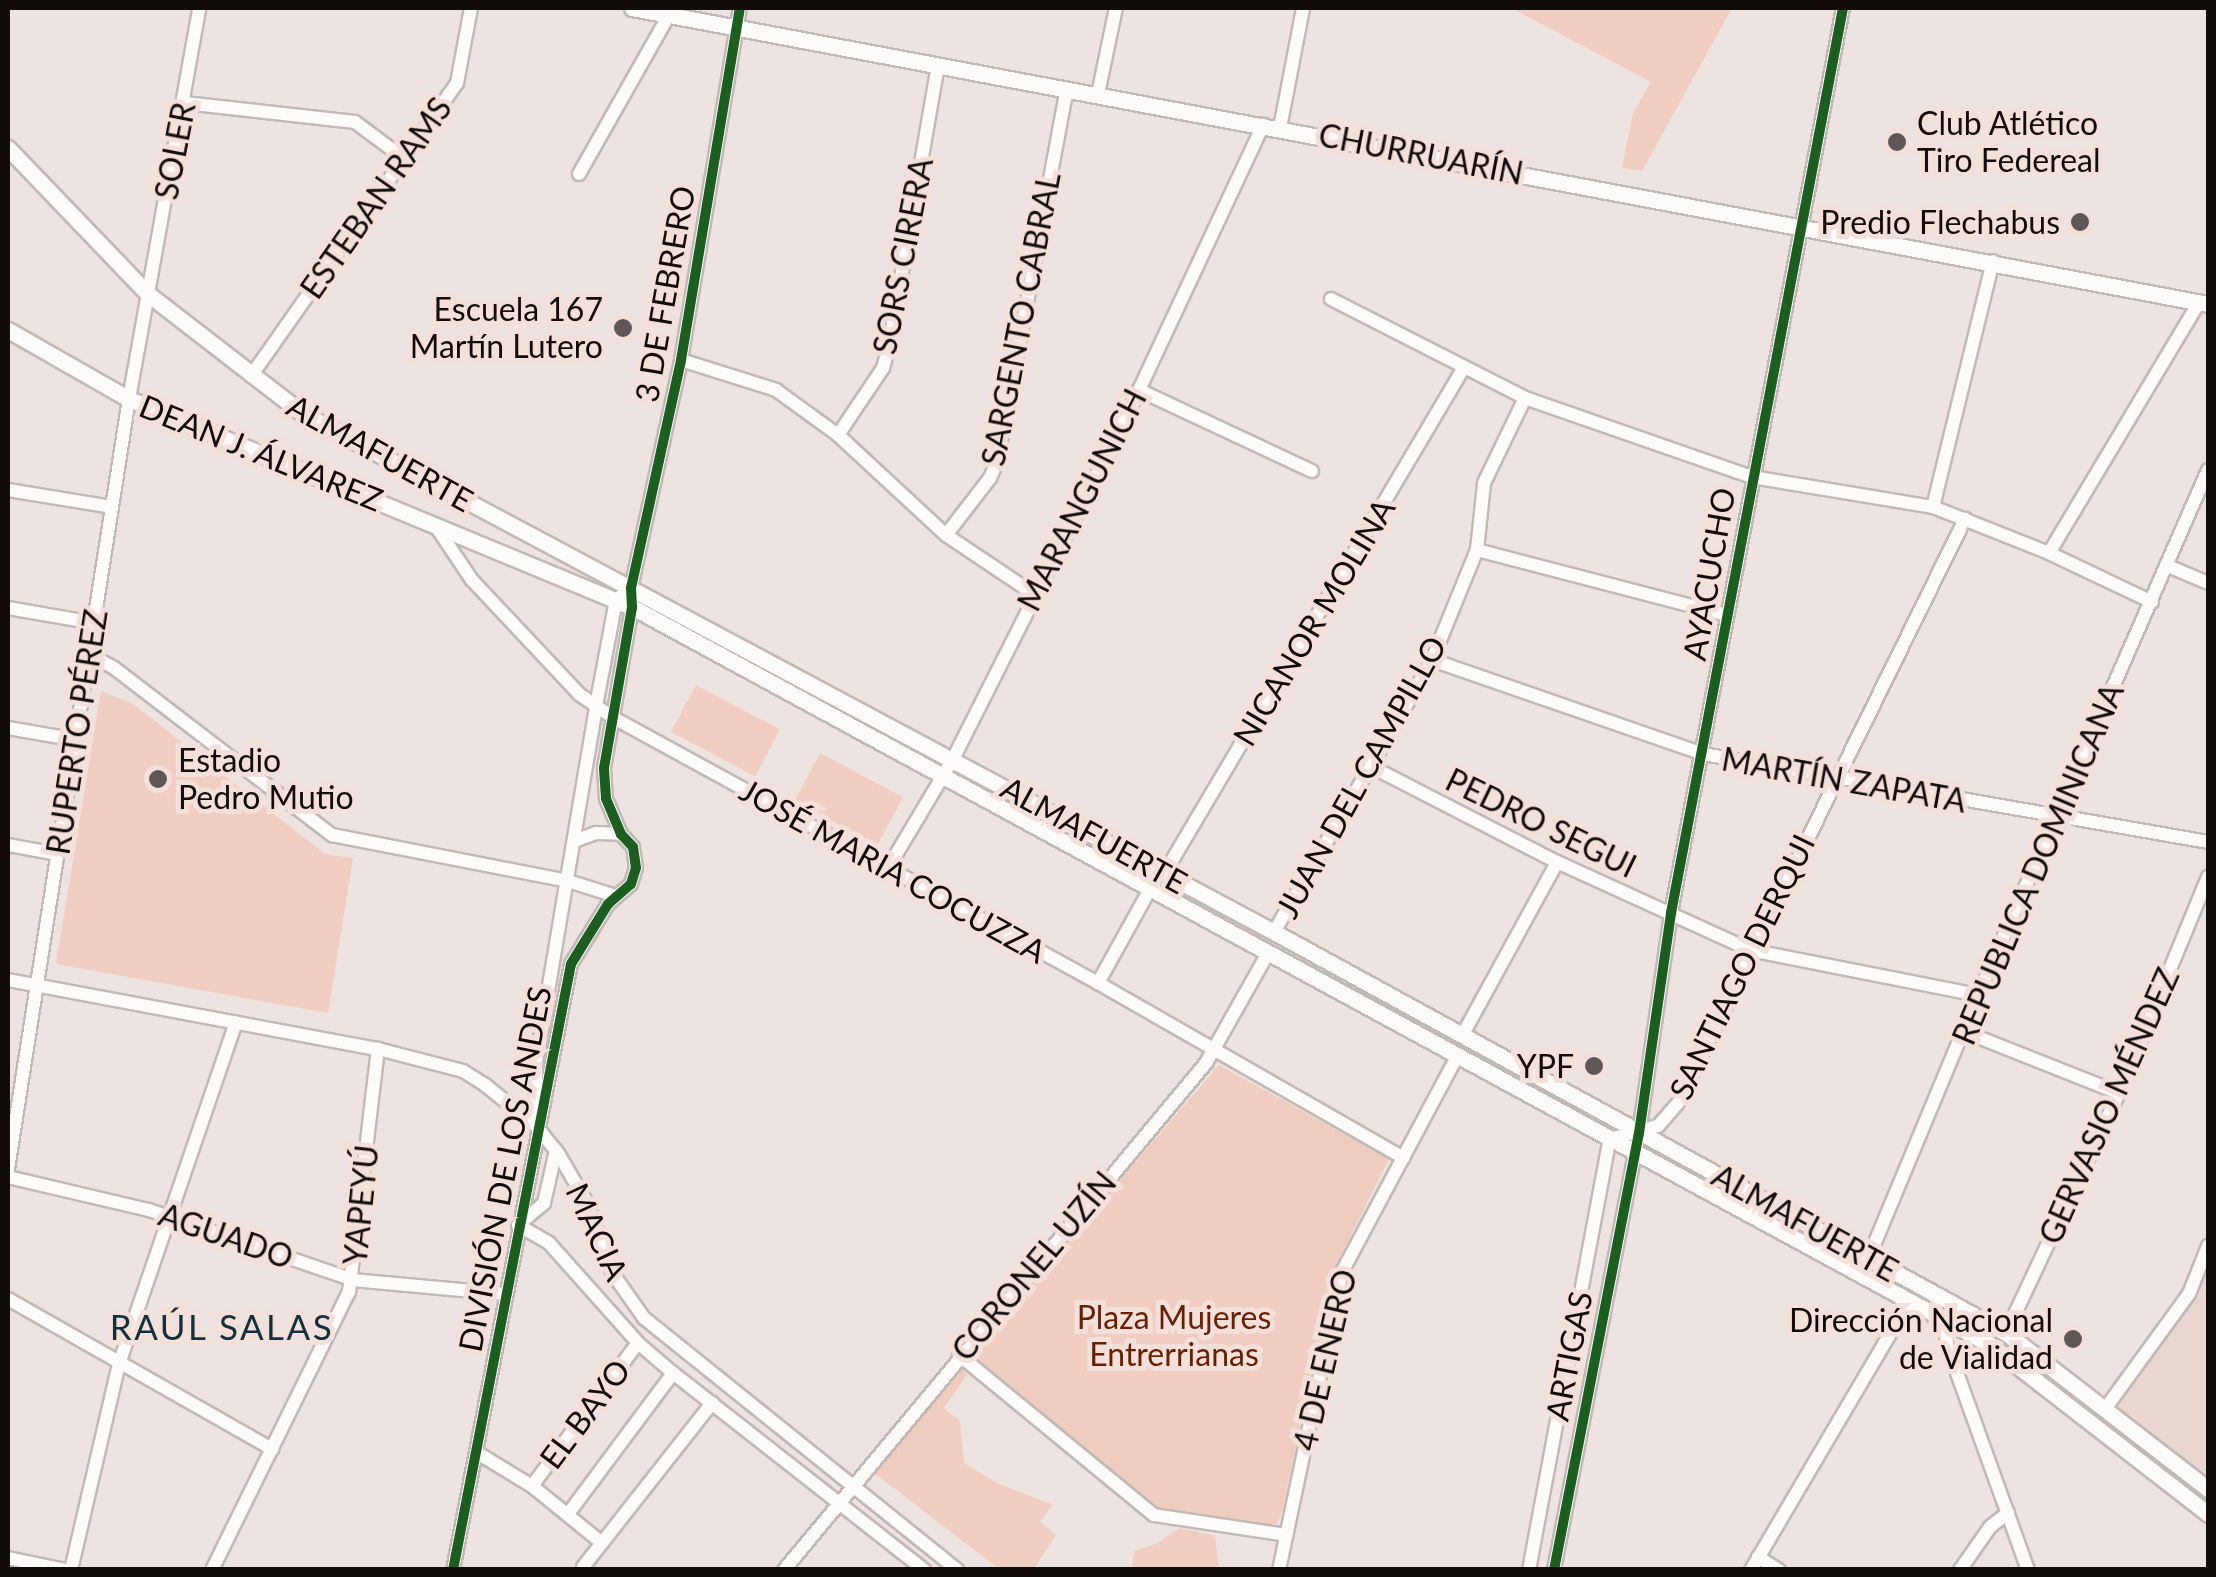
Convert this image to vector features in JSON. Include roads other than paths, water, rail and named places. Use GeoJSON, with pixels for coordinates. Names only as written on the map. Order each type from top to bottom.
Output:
{"type":"FeatureCollection","features":[{"type":"Feature","properties":{"kind":"main road","name":"CHURRUARÍN"},"geometry":{"type":"LineString","coordinates":[[632,8],[2204,303]]}},
{"type":"Feature","properties":{"kind":"main road","name":"ALMAFUERTE"},"geometry":{"type":"LineString","coordinates":[[8,148],[148,294],[251,376],[328,428],[1274,932],[2006,1333],[2208,1489]]}},
{"type":"Feature","properties":{"kind":"main road","name":"DEAN J. ÁLVAREZ"},"geometry":{"type":"LineString","coordinates":[[8,330],[130,399],[632,606]]}},
{"type":"Feature","properties":{"kind":"main road","name":"ALMAFUERTE"},"geometry":{"type":"LineString","coordinates":[[632,606],[1944,1319],[2010,1358],[2208,1514]]}},
{"type":"Feature","properties":{"kind":"street","name":"SOLER"},"geometry":{"type":"LineString","coordinates":[[148,294],[200,8]]}},
{"type":"Feature","properties":{"kind":"street","name":"ESTEBAN RAMS"},"geometry":{"type":"LineString","coordinates":[[251,376],[457,82],[464,68],[471,8]]}},
{"type":"Feature","properties":{"kind":"street","name":"3 DE FEBRERO"},"geometry":{"type":"LineString","coordinates":[[631,588],[681,360],[740,8]]}},
{"type":"Feature","properties":{"kind":"street"},"geometry":{"type":"LineString","coordinates":[[1098,94],[1116,8]]}},
{"type":"Feature","properties":{"kind":"street","name":"MARANGUNICH"},"geometry":{"type":"LineString","coordinates":[[888,868],[953,759],[1271,127],[1303,8]]}},
{"type":"Feature","properties":{"kind":"street","name":"AYACUCHO"},"geometry":{"type":"LineString","coordinates":[[1636,1152],[1671,913],[1842,8]]}},
{"type":"Feature","properties":{"kind":"street"},"geometry":{"type":"LineString","coordinates":[[578,174],[670,14]]}},
{"type":"Feature","properties":{"kind":"street","name":"SORS CIRERA"},"geometry":{"type":"LineString","coordinates":[[838,436],[883,368],[889,346],[938,64]]}},
{"type":"Feature","properties":{"kind":"street","name":"SARGENTO CABRAL"},"geometry":{"type":"LineString","coordinates":[[946,535],[990,478],[997,462],[1067,89]]}},
{"type":"Feature","properties":{"kind":"street"},"geometry":{"type":"LineString","coordinates":[[185,103],[356,122],[402,157]]}},
{"type":"Feature","properties":{"kind":"street"},"geometry":{"type":"LineString","coordinates":[[1933,507],[1993,261]]}},
{"type":"Feature","properties":{"kind":"street","name":"RUPERTO PÉREZ"},"geometry":{"type":"LineString","coordinates":[[8,1169],[34,984],[148,294]]}},
{"type":"Feature","properties":{"kind":"street"},"geometry":{"type":"LineString","coordinates":[[1331,298],[1525,398],[1752,477],[1933,507],[2050,553],[2152,602]]}},
{"type":"Feature","properties":{"kind":"street"},"geometry":{"type":"LineString","coordinates":[[2050,553],[2204,303]]}},
{"type":"Feature","properties":{"kind":"street"},"geometry":{"type":"LineString","coordinates":[[681,360],[776,390],[838,436],[946,535],[1034,594]]}},
{"type":"Feature","properties":{"kind":"street","name":"NICANOR MOLINA"},"geometry":{"type":"LineString","coordinates":[[1164,874],[1463,369]]}},
{"type":"Feature","properties":{"kind":"street"},"geometry":{"type":"LineString","coordinates":[[1139,390],[1312,472]]}},
{"type":"Feature","properties":{"kind":"street","name":"JUAN DEL CAMPILLO"},"geometry":{"type":"LineString","coordinates":[[1274,932],[1432,660],[1477,550],[1484,483],[1525,398]]}},
{"type":"Feature","properties":{"kind":"street","name":"REPUBLICA DOMINICANA"},"geometry":{"type":"LineString","coordinates":[[1869,1258],[1978,996],[2208,470]]}},
{"type":"Feature","properties":{"kind":"street"},"geometry":{"type":"LineString","coordinates":[[8,490],[112,507]]}},
{"type":"Feature","properties":{"kind":"street","name":"SANTIAGO DERQUI"},"geometry":{"type":"LineString","coordinates":[[1640,1133],[1658,1126],[1678,1103],[1836,774],[1966,519]]}},
{"type":"Feature","properties":{"kind":"street","name":"JOSÉ MARIA COCUZZA"},"geometry":{"type":"LineString","coordinates":[[434,523],[472,580],[612,718],[1098,982],[1403,1158]]}},
{"type":"Feature","properties":{"kind":"street"},"geometry":{"type":"LineString","coordinates":[[1477,550],[1727,615]]}},
{"type":"Feature","properties":{"kind":"street"},"geometry":{"type":"LineString","coordinates":[[2168,566],[2208,582]]}},
{"type":"Feature","properties":{"kind":"street"},"geometry":{"type":"LineString","coordinates":[[616,600],[631,588]]}},
{"type":"Feature","properties":{"kind":"street","name":"DIVISIÓN DE LOS ANDES"},"geometry":{"type":"LineString","coordinates":[[453,1570],[536,1126],[552,1076],[571,964],[616,896],[630,884],[636,868],[633,848],[621,834],[604,781],[632,606],[631,588]]}},
{"type":"Feature","properties":{"kind":"street","name":"DIVISIÓN DE LOS ANDES"},"geometry":{"type":"LineString","coordinates":[[536,1126],[536,1062],[616,600]]}},
{"type":"Feature","properties":{"kind":"street"},"geometry":{"type":"LineString","coordinates":[[8,608],[94,623]]}},
{"type":"Feature","properties":{"kind":"street"},"geometry":{"type":"LineString","coordinates":[[90,655],[114,668],[332,835],[568,882],[616,896]]}},
{"type":"Feature","properties":{"kind":"street","name":"MARTÍN ZAPATA"},"geometry":{"type":"LineString","coordinates":[[1432,660],[1702,754],[1836,774],[2057,818],[2208,842]]}},
{"type":"Feature","properties":{"kind":"street"},"geometry":{"type":"LineString","coordinates":[[8,728],[76,740]]}},
{"type":"Feature","properties":{"kind":"street","name":"PEDRO SEGUI"},"geometry":{"type":"LineString","coordinates":[[1372,767],[1558,862],[1750,950],[1978,996]]}},
{"type":"Feature","properties":{"kind":"street"},"geometry":{"type":"LineString","coordinates":[[574,841],[596,833],[621,834]]}},
{"type":"Feature","properties":{"kind":"street"},"geometry":{"type":"LineString","coordinates":[[8,845],[57,854]]}},
{"type":"Feature","properties":{"kind":"street"},"geometry":{"type":"LineString","coordinates":[[1463,1034],[1558,862]]}},
{"type":"Feature","properties":{"kind":"street","name":"GERVASIO MÉNDEZ"},"geometry":{"type":"LineString","coordinates":[[2006,1333],[2119,1093],[2208,877]]}},
{"type":"Feature","properties":{"kind":"street"},"geometry":{"type":"LineString","coordinates":[[1098,982],[1150,888]]}},
{"type":"Feature","properties":{"kind":"street","name":"CORONEL UZÍN"},"geometry":{"type":"LineString","coordinates":[[784,1570],[958,1355],[1214,1052],[1268,953]]}},
{"type":"Feature","properties":{"kind":"street","name":"MACIA"},"geometry":{"type":"LineString","coordinates":[[8,980],[378,1049],[463,1072],[536,1126],[556,1150],[587,1203],[614,1274],[644,1318],[956,1570]]}},
{"type":"Feature","properties":{"kind":"street"},"geometry":{"type":"LineString","coordinates":[[8,1558],[68,1570],[119,1364],[173,1217],[236,1022]]}},
{"type":"Feature","properties":{"kind":"street"},"geometry":{"type":"LineString","coordinates":[[1966,1032],[2119,1093]]}},
{"type":"Feature","properties":{"kind":"street","name":"YAPEYÚ"},"geometry":{"type":"LineString","coordinates":[[212,1570],[352,1280],[378,1049]]}},
{"type":"Feature","properties":{"kind":"street","name":"4 DE ENERO"},"geometry":{"type":"LineString","coordinates":[[1278,1570],[1342,1272],[1458,1056]]}},
{"type":"Feature","properties":{"kind":"street"},"geometry":{"type":"LineString","coordinates":[[1610,1139],[1640,1133]]}},
{"type":"Feature","properties":{"kind":"street","name":"ARTIGAS"},"geometry":{"type":"LineString","coordinates":[[1528,1570],[1610,1139]]}},
{"type":"Feature","properties":{"kind":"street","name":"DIVISIÓN DE LOS ANDES"},"geometry":{"type":"LineString","coordinates":[[518,1226],[544,1203],[556,1150]]}},
{"type":"Feature","properties":{"kind":"street","name":"ARTIGAS"},"geometry":{"type":"LineString","coordinates":[[1554,1570],[1636,1152]]}},
{"type":"Feature","properties":{"kind":"street","name":"AGUADO"},"geometry":{"type":"LineString","coordinates":[[8,1177],[173,1217],[352,1280],[504,1294]]}},
{"type":"Feature","properties":{"kind":"street"},"geometry":{"type":"LineString","coordinates":[[518,1226],[549,1243],[638,1343],[673,1373],[924,1570]]}},
{"type":"Feature","properties":{"kind":"street"},"geometry":{"type":"LineString","coordinates":[[2105,1409],[2189,1294],[2208,1246]]}},
{"type":"Feature","properties":{"kind":"street"},"geometry":{"type":"LineString","coordinates":[[8,1299],[272,1449]]}},
{"type":"Feature","properties":{"kind":"street"},"geometry":{"type":"LineString","coordinates":[[1750,1570],[1910,1300]]}},
{"type":"Feature","properties":{"kind":"street"},"geometry":{"type":"LineString","coordinates":[[1944,1319],[1947,1345],[2028,1570]]}},
{"type":"Feature","properties":{"kind":"street","name":"EL BAYO"},"geometry":{"type":"LineString","coordinates":[[532,1486],[638,1343]]}},
{"type":"Feature","properties":{"kind":"street"},"geometry":{"type":"LineString","coordinates":[[958,1355],[1154,1514],[1286,1535]]}},
{"type":"Feature","properties":{"kind":"street"},"geometry":{"type":"LineString","coordinates":[[568,1514],[673,1373]]}},
{"type":"Feature","properties":{"kind":"street"},"geometry":{"type":"LineString","coordinates":[[583,1567],[712,1403]]}},
{"type":"Feature","properties":{"kind":"street"},"geometry":{"type":"LineString","coordinates":[[476,1452],[532,1486],[602,1542]]}},
{"type":"Feature","properties":{"kind":"street"},"geometry":{"type":"LineString","coordinates":[[1960,1570],[1990,1527],[2008,1513]]}},
{"type":"Feature","properties":{"kind":"street"},"geometry":{"type":"LineString","coordinates":[[1758,1556],[1779,1570]]}},
{"type":"Feature","properties":{"kind":"place","name":"Club Atlético Tiro Federeal"},"geometry":{"type":"Point","coordinates":[1897,142]}},
{"type":"Feature","properties":{"kind":"place","name":"Predio Flechabus"},"geometry":{"type":"Point","coordinates":[2080,222]}},
{"type":"Feature","properties":{"kind":"place","name":"Escuela 167 Martín Lutero"},"geometry":{"type":"Point","coordinates":[623,328]}},
{"type":"Feature","properties":{"kind":"place","name":"Estadio Pedro Mutio"},"geometry":{"type":"Point","coordinates":[158,779]}},
{"type":"Feature","properties":{"kind":"place","name":"YPF"},"geometry":{"type":"Point","coordinates":[1594,1066]}},
{"type":"Feature","properties":{"kind":"place","name":"Dirección Nacional de Vialidad"},"geometry":{"type":"Point","coordinates":[2073,1339]}},
{"type":"Feature","properties":{"kind":"district","name":"RAÚL SALAS"},"geometry":{"type":"Point","coordinates":[222,1326]}},
{"type":"Feature","properties":{"kind":"park label","name":"Plaza Mujeres Entrerrianas"},"geometry":{"type":"Point","coordinates":[1174,1336]}}]}
